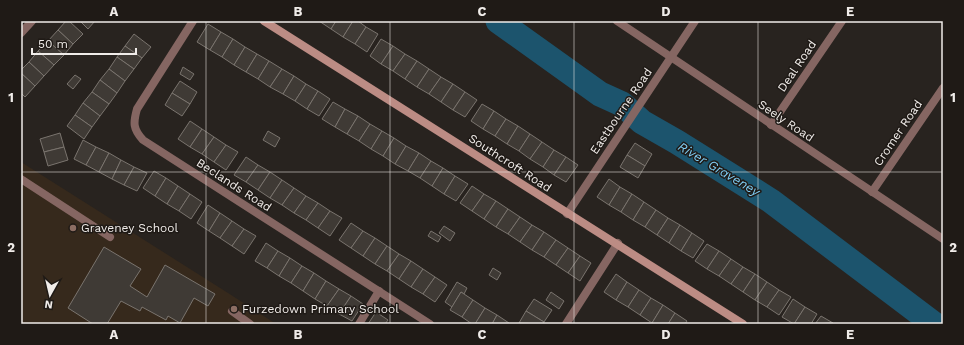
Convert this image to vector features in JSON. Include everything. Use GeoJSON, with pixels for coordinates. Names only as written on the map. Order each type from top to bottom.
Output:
{"type":"FeatureCollection","features":[{"type":"Feature","properties":{"kind":"street"},"geometry":{"type":"LineString","coordinates":[[21,33],[32,21]]}},
{"type":"Feature","properties":{"kind":"street","name":"Beclands Road"},"geometry":{"type":"LineString","coordinates":[[193,21],[137,109],[134,120],[135,132],[142,140],[430,324]]}},
{"type":"Feature","properties":{"kind":"street","name":"Southcroft Road"},"geometry":{"type":"LineString","coordinates":[[264,21],[566,214],[618,243],[743,324]]}},
{"type":"Feature","properties":{"kind":"street","name":"Seely Road"},"geometry":{"type":"LineString","coordinates":[[617,21],[943,240]]}},
{"type":"Feature","properties":{"kind":"street","name":"Eastbourne Road"},"geometry":{"type":"LineString","coordinates":[[566,214],[695,21]]}},
{"type":"Feature","properties":{"kind":"street","name":"Deal Road"},"geometry":{"type":"LineString","coordinates":[[771,125],[842,21]]}},
{"type":"Feature","properties":{"kind":"street","name":"Cromer Road"},"geometry":{"type":"LineString","coordinates":[[872,192],[943,88]]}},
{"type":"Feature","properties":{"kind":"street"},"geometry":{"type":"LineString","coordinates":[[21,179],[110,237]]}},
{"type":"Feature","properties":{"kind":"street"},"geometry":{"type":"LineString","coordinates":[[566,324],[618,243]]}},
{"type":"Feature","properties":{"kind":"street"},"geometry":{"type":"LineString","coordinates":[[359,324],[379,292]]}},
{"type":"Feature","properties":{"kind":"street"},"geometry":{"type":"LineString","coordinates":[[232,311],[250,324]]}},
{"type":"Feature","properties":{"kind":"shaded area","name":"Graveney School"},"geometry":{"type":"Polygon","coordinates":[[[21,162],[228,293],[276,324],[21,324],[21,162]]]}},
{"type":"Feature","properties":{"kind":"building"},"geometry":{"type":"Polygon","coordinates":[[[66,21],[69,21],[83,34],[73,44],[58,30],[66,21]]]}},
{"type":"Feature","properties":{"kind":"building"},"geometry":{"type":"Polygon","coordinates":[[[80,21],[95,21],[88,29],[80,21]]]}},
{"type":"Feature","properties":{"kind":"building"},"geometry":{"type":"Polygon","coordinates":[[[319,21],[336,21],[331,29],[319,21]]]}},
{"type":"Feature","properties":{"kind":"building"},"geometry":{"type":"Polygon","coordinates":[[[336,21],[353,21],[343,37],[331,29],[336,21]]]}},
{"type":"Feature","properties":{"kind":"building"},"geometry":{"type":"Polygon","coordinates":[[[353,21],[358,21],[366,27],[355,44],[343,37],[353,21]]]}},
{"type":"Feature","properties":{"kind":"building"},"geometry":{"type":"Polygon","coordinates":[[[208,24],[221,32],[210,50],[197,42],[208,24]]]}},
{"type":"Feature","properties":{"kind":"building"},"geometry":{"type":"Polygon","coordinates":[[[366,27],[378,34],[367,52],[355,44],[366,27]]]}},
{"type":"Feature","properties":{"kind":"building"},"geometry":{"type":"Polygon","coordinates":[[[58,30],[73,44],[64,55],[48,41],[58,30]]]}},
{"type":"Feature","properties":{"kind":"building"},"geometry":{"type":"Polygon","coordinates":[[[221,32],[233,39],[222,57],[210,50],[221,32]]]}},
{"type":"Feature","properties":{"kind":"building"},"geometry":{"type":"Polygon","coordinates":[[[134,34],[151,47],[142,58],[125,46],[134,34]]]}},
{"type":"Feature","properties":{"kind":"building"},"geometry":{"type":"Polygon","coordinates":[[[233,39],[245,47],[234,65],[222,57],[233,39]]]}},
{"type":"Feature","properties":{"kind":"building"},"geometry":{"type":"Polygon","coordinates":[[[381,39],[393,46],[381,64],[370,56],[381,39]]]}},
{"type":"Feature","properties":{"kind":"building"},"geometry":{"type":"Polygon","coordinates":[[[48,41],[64,55],[54,65],[38,51],[48,41]]]}},
{"type":"Feature","properties":{"kind":"building"},"geometry":{"type":"Polygon","coordinates":[[[125,46],[142,58],[134,69],[117,57],[125,46]]]}},
{"type":"Feature","properties":{"kind":"building"},"geometry":{"type":"Polygon","coordinates":[[[393,46],[405,54],[393,71],[381,64],[393,46]]]}},
{"type":"Feature","properties":{"kind":"building"},"geometry":{"type":"Polygon","coordinates":[[[245,47],[257,54],[246,72],[234,65],[245,47]]]}},
{"type":"Feature","properties":{"kind":"building"},"geometry":{"type":"Polygon","coordinates":[[[38,51],[54,65],[44,76],[29,62],[38,51]]]}},
{"type":"Feature","properties":{"kind":"building"},"geometry":{"type":"Polygon","coordinates":[[[257,54],[269,61],[258,79],[246,72],[257,54]]]}},
{"type":"Feature","properties":{"kind":"building"},"geometry":{"type":"Polygon","coordinates":[[[405,54],[417,61],[405,79],[393,71],[405,54]]]}},
{"type":"Feature","properties":{"kind":"building"},"geometry":{"type":"Polygon","coordinates":[[[117,57],[134,69],[125,81],[109,69],[117,57]]]}},
{"type":"Feature","properties":{"kind":"building"},"geometry":{"type":"Polygon","coordinates":[[[269,61],[282,69],[270,87],[258,79],[269,61]]]}},
{"type":"Feature","properties":{"kind":"building"},"geometry":{"type":"Polygon","coordinates":[[[417,61],[429,69],[417,87],[405,79],[417,61]]]}},
{"type":"Feature","properties":{"kind":"building"},"geometry":{"type":"Polygon","coordinates":[[[29,62],[44,76],[35,86],[21,73],[21,70],[29,62]]]}},
{"type":"Feature","properties":{"kind":"building"},"geometry":{"type":"Polygon","coordinates":[[[183,67],[194,74],[190,80],[180,74],[183,67]]]}},
{"type":"Feature","properties":{"kind":"building"},"geometry":{"type":"Polygon","coordinates":[[[109,69],[125,81],[117,93],[100,80],[109,69]]]}},
{"type":"Feature","properties":{"kind":"building"},"geometry":{"type":"Polygon","coordinates":[[[282,69],[294,76],[283,94],[270,87],[282,69]]]}},
{"type":"Feature","properties":{"kind":"building"},"geometry":{"type":"Polygon","coordinates":[[[429,69],[441,77],[429,94],[417,87],[429,69]]]}},
{"type":"Feature","properties":{"kind":"building"},"geometry":{"type":"Polygon","coordinates":[[[21,73],[35,86],[25,97],[21,93],[21,73]]]}},
{"type":"Feature","properties":{"kind":"building"},"geometry":{"type":"Polygon","coordinates":[[[75,75],[81,79],[73,89],[67,84],[75,75]]]}},
{"type":"Feature","properties":{"kind":"building"},"geometry":{"type":"Polygon","coordinates":[[[294,76],[306,84],[295,101],[283,94],[294,76]]]}},
{"type":"Feature","properties":{"kind":"building"},"geometry":{"type":"Polygon","coordinates":[[[441,77],[453,84],[441,102],[429,94],[441,77]]]}},
{"type":"Feature","properties":{"kind":"building"},"geometry":{"type":"Polygon","coordinates":[[[100,80],[117,93],[109,104],[92,92],[100,80]]]}},
{"type":"Feature","properties":{"kind":"building"},"geometry":{"type":"Polygon","coordinates":[[[180,81],[197,92],[190,104],[172,93],[180,81]]]}},
{"type":"Feature","properties":{"kind":"building"},"geometry":{"type":"Polygon","coordinates":[[[306,84],[318,91],[307,109],[295,101],[306,84]]]}},
{"type":"Feature","properties":{"kind":"building"},"geometry":{"type":"Polygon","coordinates":[[[453,84],[465,92],[453,110],[441,102],[453,84]]]}},
{"type":"Feature","properties":{"kind":"building"},"geometry":{"type":"Polygon","coordinates":[[[318,91],[330,99],[319,116],[307,109],[318,91]]]}},
{"type":"Feature","properties":{"kind":"building"},"geometry":{"type":"Polygon","coordinates":[[[92,92],[109,104],[100,116],[83,103],[92,92]]]}},
{"type":"Feature","properties":{"kind":"building"},"geometry":{"type":"Polygon","coordinates":[[[465,92],[477,100],[465,117],[453,110],[465,92]]]}},
{"type":"Feature","properties":{"kind":"building"},"geometry":{"type":"Polygon","coordinates":[[[172,93],[190,104],[182,116],[165,105],[172,93]]]}},
{"type":"Feature","properties":{"kind":"building"},"geometry":{"type":"Polygon","coordinates":[[[333,102],[345,109],[335,127],[322,119],[333,102]]]}},
{"type":"Feature","properties":{"kind":"building"},"geometry":{"type":"Polygon","coordinates":[[[83,103],[100,116],[92,127],[75,115],[83,103]]]}},
{"type":"Feature","properties":{"kind":"building"},"geometry":{"type":"Polygon","coordinates":[[[482,104],[494,111],[483,129],[471,121],[482,104]]]}},
{"type":"Feature","properties":{"kind":"building"},"geometry":{"type":"Polygon","coordinates":[[[345,109],[358,116],[347,134],[335,127],[345,109]]]}},
{"type":"Feature","properties":{"kind":"building"},"geometry":{"type":"Polygon","coordinates":[[[494,111],[506,119],[495,136],[483,129],[494,111]]]}},
{"type":"Feature","properties":{"kind":"building"},"geometry":{"type":"Polygon","coordinates":[[[75,115],[92,127],[84,139],[67,126],[75,115]]]}},
{"type":"Feature","properties":{"kind":"building"},"geometry":{"type":"Polygon","coordinates":[[[358,116],[370,124],[359,141],[347,134],[358,116]]]}},
{"type":"Feature","properties":{"kind":"building"},"geometry":{"type":"Polygon","coordinates":[[[506,119],[518,126],[507,144],[495,136],[506,119]]]}},
{"type":"Feature","properties":{"kind":"building"},"geometry":{"type":"Polygon","coordinates":[[[190,121],[202,129],[190,147],[178,139],[190,121]]]}},
{"type":"Feature","properties":{"kind":"building"},"geometry":{"type":"Polygon","coordinates":[[[370,124],[382,131],[371,149],[359,141],[370,124]]]}},
{"type":"Feature","properties":{"kind":"building"},"geometry":{"type":"Polygon","coordinates":[[[518,126],[530,134],[519,151],[507,144],[518,126]]]}},
{"type":"Feature","properties":{"kind":"building"},"geometry":{"type":"Polygon","coordinates":[[[202,129],[214,137],[202,154],[190,147],[202,129]]]}},
{"type":"Feature","properties":{"kind":"building"},"geometry":{"type":"Polygon","coordinates":[[[268,131],[280,138],[275,147],[263,140],[268,131]]]}},
{"type":"Feature","properties":{"kind":"building"},"geometry":{"type":"Polygon","coordinates":[[[382,131],[394,138],[383,156],[371,149],[382,131]]]}},
{"type":"Feature","properties":{"kind":"building"},"geometry":{"type":"Polygon","coordinates":[[[60,133],[64,147],[44,152],[40,139],[60,133]]]}},
{"type":"Feature","properties":{"kind":"building"},"geometry":{"type":"Polygon","coordinates":[[[530,134],[542,142],[530,159],[519,151],[530,134]]]}},
{"type":"Feature","properties":{"kind":"building"},"geometry":{"type":"Polygon","coordinates":[[[214,137],[226,145],[214,162],[202,154],[214,137]]]}},
{"type":"Feature","properties":{"kind":"building"},"geometry":{"type":"Polygon","coordinates":[[[394,138],[406,146],[395,164],[383,156],[394,138]]]}},
{"type":"Feature","properties":{"kind":"building"},"geometry":{"type":"Polygon","coordinates":[[[83,140],[96,147],[86,165],[74,159],[83,140]]]}},
{"type":"Feature","properties":{"kind":"building"},"geometry":{"type":"Polygon","coordinates":[[[542,142],[554,150],[543,167],[530,159],[542,142]]]}},
{"type":"Feature","properties":{"kind":"building"},"geometry":{"type":"Polygon","coordinates":[[[635,143],[652,154],[645,166],[627,155],[635,143]]]}},
{"type":"Feature","properties":{"kind":"building"},"geometry":{"type":"Polygon","coordinates":[[[226,145],[238,152],[226,170],[214,162],[226,145]]]}},
{"type":"Feature","properties":{"kind":"building"},"geometry":{"type":"Polygon","coordinates":[[[406,146],[419,153],[408,171],[395,164],[406,146]]]}},
{"type":"Feature","properties":{"kind":"building"},"geometry":{"type":"Polygon","coordinates":[[[64,147],[68,160],[48,166],[44,152],[64,147]]]}},
{"type":"Feature","properties":{"kind":"building"},"geometry":{"type":"Polygon","coordinates":[[[96,147],[109,153],[99,172],[86,165],[96,147]]]}},
{"type":"Feature","properties":{"kind":"building"},"geometry":{"type":"Polygon","coordinates":[[[554,150],[566,157],[554,175],[543,167],[554,150]]]}},
{"type":"Feature","properties":{"kind":"building"},"geometry":{"type":"Polygon","coordinates":[[[109,153],[121,160],[112,179],[99,172],[109,153]]]}},
{"type":"Feature","properties":{"kind":"building"},"geometry":{"type":"Polygon","coordinates":[[[419,153],[431,161],[420,178],[408,171],[419,153]]]}},
{"type":"Feature","properties":{"kind":"building"},"geometry":{"type":"Polygon","coordinates":[[[627,155],[645,166],[638,178],[620,167],[627,155]]]}},
{"type":"Feature","properties":{"kind":"building"},"geometry":{"type":"Polygon","coordinates":[[[246,157],[258,165],[246,182],[234,175],[246,157]]]}},
{"type":"Feature","properties":{"kind":"building"},"geometry":{"type":"Polygon","coordinates":[[[566,157],[578,165],[566,182],[554,175],[566,157]]]}},
{"type":"Feature","properties":{"kind":"building"},"geometry":{"type":"Polygon","coordinates":[[[121,160],[134,167],[124,185],[112,179],[121,160]]]}},
{"type":"Feature","properties":{"kind":"building"},"geometry":{"type":"Polygon","coordinates":[[[431,161],[443,168],[432,186],[420,178],[431,161]]]}},
{"type":"Feature","properties":{"kind":"building"},"geometry":{"type":"Polygon","coordinates":[[[258,165],[270,172],[258,190],[246,182],[258,165]]]}},
{"type":"Feature","properties":{"kind":"building"},"geometry":{"type":"Polygon","coordinates":[[[134,167],[147,173],[137,191],[124,185],[134,167]]]}},
{"type":"Feature","properties":{"kind":"building"},"geometry":{"type":"Polygon","coordinates":[[[443,168],[455,176],[444,194],[432,186],[443,168]]]}},
{"type":"Feature","properties":{"kind":"building"},"geometry":{"type":"Polygon","coordinates":[[[154,171],[166,178],[155,196],[143,188],[154,171]]]}},
{"type":"Feature","properties":{"kind":"building"},"geometry":{"type":"Polygon","coordinates":[[[270,172],[282,180],[270,198],[258,190],[270,172]]]}},
{"type":"Feature","properties":{"kind":"building"},"geometry":{"type":"Polygon","coordinates":[[[455,176],[468,184],[456,201],[444,194],[455,176]]]}},
{"type":"Feature","properties":{"kind":"building"},"geometry":{"type":"Polygon","coordinates":[[[166,178],[178,186],[167,204],[155,196],[166,178]]]}},
{"type":"Feature","properties":{"kind":"building"},"geometry":{"type":"Polygon","coordinates":[[[609,179],[620,187],[609,205],[597,197],[609,179]]]}},
{"type":"Feature","properties":{"kind":"building"},"geometry":{"type":"Polygon","coordinates":[[[282,180],[294,188],[282,205],[270,198],[282,180]]]}},
{"type":"Feature","properties":{"kind":"building"},"geometry":{"type":"Polygon","coordinates":[[[178,186],[190,194],[179,211],[167,204],[178,186]]]}},
{"type":"Feature","properties":{"kind":"building"},"geometry":{"type":"Polygon","coordinates":[[[472,186],[484,194],[472,211],[460,203],[472,186]]]}},
{"type":"Feature","properties":{"kind":"building"},"geometry":{"type":"Polygon","coordinates":[[[620,187],[632,194],[621,212],[609,205],[620,187]]]}},
{"type":"Feature","properties":{"kind":"building"},"geometry":{"type":"Polygon","coordinates":[[[294,188],[306,196],[294,213],[282,205],[294,188]]]}},
{"type":"Feature","properties":{"kind":"building"},"geometry":{"type":"Polygon","coordinates":[[[190,194],[202,202],[191,219],[179,211],[190,194]]]}},
{"type":"Feature","properties":{"kind":"building"},"geometry":{"type":"Polygon","coordinates":[[[484,194],[496,201],[484,219],[472,211],[484,194]]]}},
{"type":"Feature","properties":{"kind":"building"},"geometry":{"type":"Polygon","coordinates":[[[632,194],[644,202],[633,220],[621,212],[632,194]]]}},
{"type":"Feature","properties":{"kind":"building"},"geometry":{"type":"Polygon","coordinates":[[[306,196],[318,203],[306,220],[294,213],[306,196]]]}},
{"type":"Feature","properties":{"kind":"building"},"geometry":{"type":"Polygon","coordinates":[[[496,201],[508,209],[496,227],[484,219],[496,201]]]}},
{"type":"Feature","properties":{"kind":"building"},"geometry":{"type":"Polygon","coordinates":[[[644,202],[656,210],[645,227],[633,220],[644,202]]]}},
{"type":"Feature","properties":{"kind":"building"},"geometry":{"type":"Polygon","coordinates":[[[318,203],[330,211],[318,228],[306,220],[318,203]]]}},
{"type":"Feature","properties":{"kind":"building"},"geometry":{"type":"Polygon","coordinates":[[[208,205],[220,213],[209,231],[197,223],[208,205]]]}},
{"type":"Feature","properties":{"kind":"building"},"geometry":{"type":"Polygon","coordinates":[[[508,209],[520,217],[508,234],[496,227],[508,209]]]}},
{"type":"Feature","properties":{"kind":"building"},"geometry":{"type":"Polygon","coordinates":[[[656,210],[668,218],[657,235],[645,227],[656,210]]]}},
{"type":"Feature","properties":{"kind":"building"},"geometry":{"type":"Polygon","coordinates":[[[330,211],[342,218],[330,236],[318,228],[330,211]]]}},
{"type":"Feature","properties":{"kind":"building"},"geometry":{"type":"Polygon","coordinates":[[[220,213],[232,221],[220,238],[209,231],[220,213]]]}},
{"type":"Feature","properties":{"kind":"building"},"geometry":{"type":"Polygon","coordinates":[[[520,217],[532,225],[520,242],[508,234],[520,217]]]}},
{"type":"Feature","properties":{"kind":"building"},"geometry":{"type":"Polygon","coordinates":[[[668,218],[680,225],[669,243],[657,235],[668,218]]]}},
{"type":"Feature","properties":{"kind":"building"},"geometry":{"type":"Polygon","coordinates":[[[232,221],[244,229],[232,246],[220,238],[232,221]]]}},
{"type":"Feature","properties":{"kind":"building"},"geometry":{"type":"Polygon","coordinates":[[[351,223],[363,231],[351,248],[339,240],[351,223]]]}},
{"type":"Feature","properties":{"kind":"building"},"geometry":{"type":"Polygon","coordinates":[[[532,225],[544,232],[532,250],[520,242],[532,225]]]}},
{"type":"Feature","properties":{"kind":"building"},"geometry":{"type":"Polygon","coordinates":[[[680,225],[692,233],[681,251],[669,243],[680,225]]]}},
{"type":"Feature","properties":{"kind":"building"},"geometry":{"type":"Polygon","coordinates":[[[444,226],[455,233],[450,241],[439,233],[444,226]]]}},
{"type":"Feature","properties":{"kind":"building"},"geometry":{"type":"Polygon","coordinates":[[[244,229],[256,236],[244,254],[232,246],[244,229]]]}},
{"type":"Feature","properties":{"kind":"building"},"geometry":{"type":"Polygon","coordinates":[[[363,231],[375,238],[363,256],[351,248],[363,231]]]}},
{"type":"Feature","properties":{"kind":"building"},"geometry":{"type":"Polygon","coordinates":[[[431,231],[441,237],[438,242],[428,236],[431,231]]]}},
{"type":"Feature","properties":{"kind":"building"},"geometry":{"type":"Polygon","coordinates":[[[544,232],[556,240],[544,257],[532,250],[544,232]]]}},
{"type":"Feature","properties":{"kind":"building"},"geometry":{"type":"Polygon","coordinates":[[[692,233],[704,241],[693,258],[681,251],[692,233]]]}},
{"type":"Feature","properties":{"kind":"building"},"geometry":{"type":"Polygon","coordinates":[[[375,238],[387,246],[375,264],[363,256],[375,238]]]}},
{"type":"Feature","properties":{"kind":"building"},"geometry":{"type":"Polygon","coordinates":[[[556,240],[568,248],[556,265],[544,257],[556,240]]]}},
{"type":"Feature","properties":{"kind":"building"},"geometry":{"type":"Polygon","coordinates":[[[266,243],[278,251],[267,268],[255,261],[266,243]]]}},
{"type":"Feature","properties":{"kind":"building"},"geometry":{"type":"Polygon","coordinates":[[[707,244],[719,251],[707,269],[695,261],[707,244]]]}},
{"type":"Feature","properties":{"kind":"building"},"geometry":{"type":"Polygon","coordinates":[[[387,246],[399,254],[387,271],[375,264],[387,246]]]}},
{"type":"Feature","properties":{"kind":"building"},"geometry":{"type":"Polygon","coordinates":[[[104,247],[141,269],[130,286],[147,297],[165,265],[215,294],[208,306],[194,298],[180,323],[168,316],[166,320],[142,307],[140,311],[121,301],[107,324],[93,324],[68,308],[104,247]]]}},
{"type":"Feature","properties":{"kind":"building"},"geometry":{"type":"Polygon","coordinates":[[[568,248],[580,256],[568,273],[556,265],[568,248]]]}},
{"type":"Feature","properties":{"kind":"building"},"geometry":{"type":"Polygon","coordinates":[[[278,251],[290,258],[279,276],[267,268],[278,251]]]}},
{"type":"Feature","properties":{"kind":"building"},"geometry":{"type":"Polygon","coordinates":[[[719,251],[731,259],[719,276],[707,269],[719,251]]]}},
{"type":"Feature","properties":{"kind":"building"},"geometry":{"type":"Polygon","coordinates":[[[399,254],[411,261],[399,279],[387,271],[399,254]]]}},
{"type":"Feature","properties":{"kind":"building"},"geometry":{"type":"Polygon","coordinates":[[[580,256],[591,263],[580,281],[568,273],[580,256]]]}},
{"type":"Feature","properties":{"kind":"building"},"geometry":{"type":"Polygon","coordinates":[[[290,258],[302,266],[291,283],[279,276],[290,258]]]}},
{"type":"Feature","properties":{"kind":"building"},"geometry":{"type":"Polygon","coordinates":[[[731,259],[743,267],[731,284],[719,276],[731,259]]]}},
{"type":"Feature","properties":{"kind":"building"},"geometry":{"type":"Polygon","coordinates":[[[411,261],[423,269],[411,287],[399,279],[411,261]]]}},
{"type":"Feature","properties":{"kind":"building"},"geometry":{"type":"Polygon","coordinates":[[[302,266],[314,273],[303,291],[291,283],[302,266]]]}},
{"type":"Feature","properties":{"kind":"building"},"geometry":{"type":"Polygon","coordinates":[[[743,267],[755,274],[743,292],[731,284],[743,267]]]}},
{"type":"Feature","properties":{"kind":"building"},"geometry":{"type":"Polygon","coordinates":[[[493,268],[501,273],[497,280],[489,275],[493,268]]]}},
{"type":"Feature","properties":{"kind":"building"},"geometry":{"type":"Polygon","coordinates":[[[423,269],[435,277],[423,294],[411,287],[423,269]]]}},
{"type":"Feature","properties":{"kind":"building"},"geometry":{"type":"Polygon","coordinates":[[[314,273],[326,281],[315,299],[303,291],[314,273]]]}},
{"type":"Feature","properties":{"kind":"building"},"geometry":{"type":"Polygon","coordinates":[[[616,274],[627,282],[616,300],[604,292],[616,274]]]}},
{"type":"Feature","properties":{"kind":"building"},"geometry":{"type":"Polygon","coordinates":[[[755,274],[767,282],[755,300],[743,292],[755,274]]]}},
{"type":"Feature","properties":{"kind":"building"},"geometry":{"type":"Polygon","coordinates":[[[435,277],[447,285],[435,302],[423,294],[435,277]]]}},
{"type":"Feature","properties":{"kind":"building"},"geometry":{"type":"Polygon","coordinates":[[[326,281],[339,289],[327,306],[315,299],[326,281]]]}},
{"type":"Feature","properties":{"kind":"building"},"geometry":{"type":"Polygon","coordinates":[[[457,282],[467,288],[464,294],[461,292],[452,307],[445,302],[457,282]]]}},
{"type":"Feature","properties":{"kind":"building"},"geometry":{"type":"Polygon","coordinates":[[[627,282],[639,290],[628,307],[616,300],[627,282]]]}},
{"type":"Feature","properties":{"kind":"building"},"geometry":{"type":"Polygon","coordinates":[[[767,282],[779,290],[767,307],[755,300],[767,282]]]}},
{"type":"Feature","properties":{"kind":"building"},"geometry":{"type":"Polygon","coordinates":[[[339,289],[351,296],[339,314],[327,306],[339,289]]]}},
{"type":"Feature","properties":{"kind":"building"},"geometry":{"type":"Polygon","coordinates":[[[639,290],[651,298],[640,315],[628,307],[639,290]]]}},
{"type":"Feature","properties":{"kind":"building"},"geometry":{"type":"Polygon","coordinates":[[[779,290],[791,297],[779,315],[767,307],[779,290]]]}},
{"type":"Feature","properties":{"kind":"building"},"geometry":{"type":"Polygon","coordinates":[[[461,292],[473,300],[462,317],[450,310],[461,292]]]}},
{"type":"Feature","properties":{"kind":"building"},"geometry":{"type":"Polygon","coordinates":[[[551,292],[564,301],[559,309],[546,300],[551,292]]]}},
{"type":"Feature","properties":{"kind":"building"},"geometry":{"type":"Polygon","coordinates":[[[351,296],[363,304],[352,321],[339,314],[351,296]]]}},
{"type":"Feature","properties":{"kind":"building"},"geometry":{"type":"Polygon","coordinates":[[[651,298],[663,305],[652,323],[640,315],[651,298]]]}},
{"type":"Feature","properties":{"kind":"building"},"geometry":{"type":"Polygon","coordinates":[[[534,299],[552,310],[544,322],[526,311],[534,299]]]}},
{"type":"Feature","properties":{"kind":"building"},"geometry":{"type":"Polygon","coordinates":[[[793,299],[805,307],[794,324],[782,317],[793,299]]]}},
{"type":"Feature","properties":{"kind":"building"},"geometry":{"type":"Polygon","coordinates":[[[473,300],[485,308],[475,324],[472,324],[462,317],[473,300]]]}},
{"type":"Feature","properties":{"kind":"building"},"geometry":{"type":"Polygon","coordinates":[[[663,305],[675,313],[668,324],[652,323],[663,305]]]}},
{"type":"Feature","properties":{"kind":"building"},"geometry":{"type":"Polygon","coordinates":[[[805,307],[817,314],[811,324],[794,324],[805,307]]]}},
{"type":"Feature","properties":{"kind":"building"},"geometry":{"type":"Polygon","coordinates":[[[485,308],[497,315],[492,324],[475,324],[485,308]]]}},
{"type":"Feature","properties":{"kind":"building"},"geometry":{"type":"Polygon","coordinates":[[[526,311],[544,322],[543,324],[519,323],[526,311]]]}},
{"type":"Feature","properties":{"kind":"building"},"geometry":{"type":"Polygon","coordinates":[[[376,312],[388,320],[385,324],[368,324],[376,312]]]}},
{"type":"Feature","properties":{"kind":"building"},"geometry":{"type":"Polygon","coordinates":[[[675,313],[687,321],[685,324],[668,324],[675,313]]]}},
{"type":"Feature","properties":{"kind":"building"},"geometry":{"type":"Polygon","coordinates":[[[497,315],[509,323],[509,324],[492,324],[497,315]]]}},
{"type":"Feature","properties":{"kind":"building"},"geometry":{"type":"Polygon","coordinates":[[[821,316],[833,323],[815,324],[821,316]]]}},
{"type":"Feature","properties":{"kind":"waterway","name":"River Graveney"},"geometry":{"type":"LineString","coordinates":[[498,21],[600,94],[622,104],[642,122],[677,142],[771,201],[934,324]]}},
{"type":"Feature","properties":{"kind":"place","name":"Graveney School"},"geometry":{"type":"Point","coordinates":[73,228]}},
{"type":"Feature","properties":{"kind":"place","name":"Furzedown Primary School"},"geometry":{"type":"Point","coordinates":[234,309]}}]}
